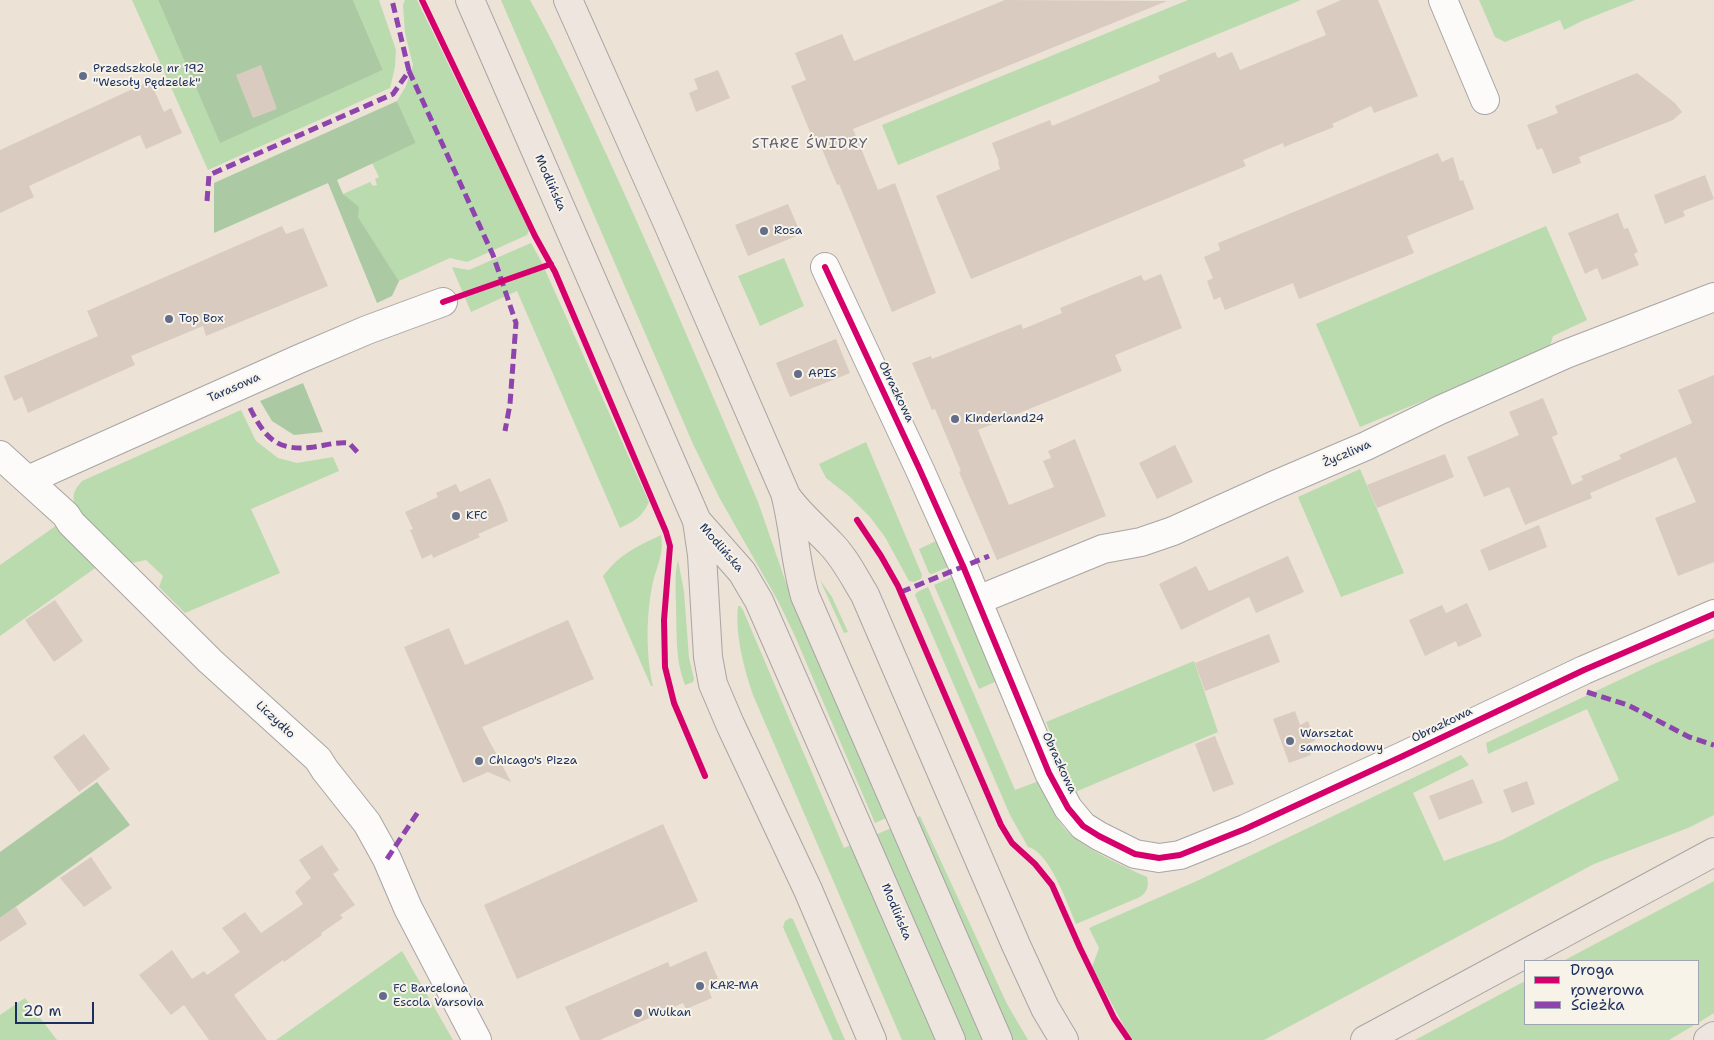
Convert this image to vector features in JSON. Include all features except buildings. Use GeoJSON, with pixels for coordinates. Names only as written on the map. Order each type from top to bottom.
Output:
{"type":"FeatureCollection","features":[{"type":"Feature","properties":{"kind":"main road","name":"Modlińska"},"geometry":{"type":"LineString","coordinates":[[470,0],[697,521],[742,572],[758,601],[862,833],[951,1040]]}},
{"type":"Feature","properties":{"kind":"main road"},"geometry":{"type":"LineString","coordinates":[[568,0],[785,493],[805,596],[998,1040]]}},
{"type":"Feature","properties":{"kind":"main road"},"geometry":{"type":"LineString","coordinates":[[785,493],[798,511],[831,543],[844,559],[865,595],[1016,945],[1045,1008],[1064,1040]]}},
{"type":"Feature","properties":{"kind":"main road"},"geometry":{"type":"LineString","coordinates":[[697,521],[701,545],[708,658],[713,684],[808,890],[872,1040]]}},
{"type":"Feature","properties":{"kind":"main road"},"geometry":{"type":"LineString","coordinates":[[1365,1040],[1714,852]]}},
{"type":"Feature","properties":{"kind":"main road"},"geometry":{"type":"LineString","coordinates":[[1708,1040],[1714,1036]]}},
{"type":"Feature","properties":{"kind":"street"},"geometry":{"type":"LineString","coordinates":[[1442,0],[1485,100]]}},
{"type":"Feature","properties":{"kind":"street","name":"Obrazkowa"},"geometry":{"type":"LineString","coordinates":[[825,267],[920,468],[978,600],[1049,773],[1068,808],[1083,826],[1135,854],[1159,858],[1180,855],[1246,829],[1584,670],[1714,614]]}},
{"type":"Feature","properties":{"kind":"street","name":"Życzliwa"},"geometry":{"type":"LineString","coordinates":[[978,600],[1103,548],[1141,542],[1173,531],[1275,484],[1366,446],[1440,410],[1566,354],[1714,297]]}},
{"type":"Feature","properties":{"kind":"street","name":"Tarasowa"},"geometry":{"type":"LineString","coordinates":[[28,480],[324,348],[443,302]]}},
{"type":"Feature","properties":{"kind":"street","name":"Liczydło"},"geometry":{"type":"LineString","coordinates":[[0,455],[66,515],[71,523],[210,660],[318,759],[367,822],[387,859],[408,908],[477,1040]]}},
{"type":"Feature","properties":{"kind":"green space"},"geometry":{"type":"Polygon","coordinates":[[[132,0],[158,0],[220,142],[383,70],[353,0],[379,0],[396,50],[395,67],[390,88],[208,170],[132,0]]]}},
{"type":"Feature","properties":{"kind":"green space"},"geometry":{"type":"Polygon","coordinates":[[[158,0],[353,0],[383,70],[220,143],[158,0]]]}},
{"type":"Feature","properties":{"kind":"green space"},"geometry":{"type":"Polygon","coordinates":[[[405,0],[417,0],[529,230],[527,235],[467,262],[450,258],[399,281],[343,194],[370,182],[373,186],[377,185],[375,179],[379,177],[372,163],[416,143],[397,101],[406,86],[413,65],[405,33],[403,5],[405,0]]]}},
{"type":"Feature","properties":{"kind":"green space"},"geometry":{"type":"Polygon","coordinates":[[[501,0],[530,0],[590,120],[660,273],[758,502],[792,600],[886,818],[875,823],[794,634],[778,601],[719,497],[693,444],[501,0]]]}},
{"type":"Feature","properties":{"kind":"green space"},"geometry":{"type":"Polygon","coordinates":[[[1188,0],[1301,0],[898,165],[882,125],[1188,0]]]}},
{"type":"Feature","properties":{"kind":"green space"},"geometry":{"type":"Polygon","coordinates":[[[1479,0],[1635,0],[1564,30],[1560,20],[1505,42],[1495,37],[1479,0]]]}},
{"type":"Feature","properties":{"kind":"green space"},"geometry":{"type":"Polygon","coordinates":[[[397,101],[416,143],[337,180],[343,194],[359,207],[358,217],[399,281],[392,296],[377,303],[328,183],[214,233],[214,183],[397,101]]]}},
{"type":"Feature","properties":{"kind":"green space"},"geometry":{"type":"Polygon","coordinates":[[[1546,226],[1587,320],[1553,336],[1549,349],[1360,427],[1316,324],[1546,226]]]}},
{"type":"Feature","properties":{"kind":"green space"},"geometry":{"type":"Polygon","coordinates":[[[531,243],[541,261],[649,502],[638,518],[620,528],[517,291],[471,312],[452,267],[469,270],[531,243]]]}},
{"type":"Feature","properties":{"kind":"green space"},"geometry":{"type":"Polygon","coordinates":[[[784,258],[804,306],[760,326],[738,276],[784,258]]]}},
{"type":"Feature","properties":{"kind":"green space"},"geometry":{"type":"Polygon","coordinates":[[[303,383],[323,432],[294,435],[272,421],[260,401],[303,383]]]}},
{"type":"Feature","properties":{"kind":"green space"},"geometry":{"type":"Polygon","coordinates":[[[241,410],[256,441],[278,458],[297,463],[333,457],[339,471],[251,509],[280,573],[185,613],[159,587],[163,576],[146,560],[122,565],[75,505],[74,493],[82,481],[241,410]]]}},
{"type":"Feature","properties":{"kind":"green space"},"geometry":{"type":"Polygon","coordinates":[[[866,442],[922,575],[921,579],[914,582],[909,581],[885,537],[870,517],[849,496],[826,478],[819,464],[866,442]]]}},
{"type":"Feature","properties":{"kind":"green space"},"geometry":{"type":"Polygon","coordinates":[[[1360,469],[1404,573],[1341,597],[1298,497],[1360,469]]]}},
{"type":"Feature","properties":{"kind":"green space"},"geometry":{"type":"Polygon","coordinates":[[[57,525],[98,566],[0,636],[0,565],[57,525]]]}},
{"type":"Feature","properties":{"kind":"green space"},"geometry":{"type":"Polygon","coordinates":[[[661,535],[662,549],[653,580],[649,611],[648,650],[653,686],[651,686],[603,576],[623,556],[636,547],[661,535]]]}},
{"type":"Feature","properties":{"kind":"green space"},"geometry":{"type":"Polygon","coordinates":[[[936,541],[948,567],[932,574],[929,573],[919,549],[936,541]]]}},
{"type":"Feature","properties":{"kind":"green space"},"geometry":{"type":"Polygon","coordinates":[[[678,560],[684,592],[689,658],[694,679],[693,682],[685,685],[677,647],[676,572],[678,560]]]}},
{"type":"Feature","properties":{"kind":"green space"},"geometry":{"type":"Polygon","coordinates":[[[952,577],[997,681],[979,689],[934,585],[952,577]]]}},
{"type":"Feature","properties":{"kind":"green space"},"geometry":{"type":"Polygon","coordinates":[[[820,580],[832,597],[848,632],[844,633],[820,580]]]}},
{"type":"Feature","properties":{"kind":"green space"},"geometry":{"type":"Polygon","coordinates":[[[928,587],[1015,790],[1039,781],[1055,814],[1067,831],[1094,851],[1147,877],[1147,889],[1140,897],[1076,924],[1063,892],[1050,868],[1036,851],[1028,847],[1010,815],[915,595],[917,592],[928,587]]]}},
{"type":"Feature","properties":{"kind":"green space"},"geometry":{"type":"Polygon","coordinates":[[[738,606],[743,610],[844,848],[920,816],[1007,1004],[1028,1040],[902,1040],[753,695],[739,640],[738,606]]]}},
{"type":"Feature","properties":{"kind":"green space"},"geometry":{"type":"Polygon","coordinates":[[[1714,638],[1714,815],[1688,828],[1594,864],[1264,1040],[1133,1040],[1092,967],[1099,948],[1089,928],[1199,880],[1461,755],[1469,765],[1413,793],[1444,861],[1502,840],[1619,780],[1587,709],[1488,754],[1486,743],[1649,666],[1714,638]]]}},
{"type":"Feature","properties":{"kind":"green space"},"geometry":{"type":"Polygon","coordinates":[[[1194,661],[1218,732],[1075,792],[1046,722],[1194,661]]]}},
{"type":"Feature","properties":{"kind":"green space"},"geometry":{"type":"Polygon","coordinates":[[[97,782],[130,825],[0,918],[0,852],[97,782]]]}},
{"type":"Feature","properties":{"kind":"green space"},"geometry":{"type":"Polygon","coordinates":[[[1714,881],[1714,1013],[1699,1022],[1699,960],[1565,960],[1714,881]]]}},
{"type":"Feature","properties":{"kind":"green space"},"geometry":{"type":"Polygon","coordinates":[[[790,918],[793,919],[845,1040],[833,1040],[783,927],[785,921],[790,918]]]}},
{"type":"Feature","properties":{"kind":"green space","name":"FC Barcelona Escola Varsovia"},"geometry":{"type":"Polygon","coordinates":[[[402,951],[453,1040],[276,1040],[402,951]]]}},
{"type":"Feature","properties":{"kind":"green space"},"geometry":{"type":"Polygon","coordinates":[[[1524,982],[1524,1025],[1694,1025],[1669,1040],[1415,1040],[1524,982]]]}},
{"type":"Feature","properties":{"kind":"green space"},"geometry":{"type":"Polygon","coordinates":[[[25,998],[57,1040],[0,1040],[0,1015],[25,998]]]}},
{"type":"Feature","properties":{"kind":"marked path"},"geometry":{"type":"LineString","coordinates":[[207,201],[209,175],[393,94],[409,71],[392,0]]}},
{"type":"Feature","properties":{"kind":"marked path"},"geometry":{"type":"LineString","coordinates":[[409,71],[493,255],[516,323],[510,404],[505,431]]}},
{"type":"Feature","properties":{"kind":"marked path"},"geometry":{"type":"LineString","coordinates":[[250,408],[267,435],[281,445],[301,448],[349,443],[360,455]]}},
{"type":"Feature","properties":{"kind":"marked path"},"geometry":{"type":"LineString","coordinates":[[901,592],[989,556]]}},
{"type":"Feature","properties":{"kind":"marked path"},"geometry":{"type":"LineString","coordinates":[[1587,692],[1628,705],[1689,737],[1714,745]]}},
{"type":"Feature","properties":{"kind":"marked path"},"geometry":{"type":"LineString","coordinates":[[387,859],[420,809]]}},
{"type":"Feature","properties":{"kind":"cycle path"},"geometry":{"type":"LineString","coordinates":[[422,0],[535,236],[555,272],[666,532],[670,546],[664,620],[665,667],[674,703],[705,776]]}},
{"type":"Feature","properties":{"kind":"cycle path"},"geometry":{"type":"LineString","coordinates":[[443,302],[551,264]]}},
{"type":"Feature","properties":{"kind":"cycle path"},"geometry":{"type":"LineString","coordinates":[[825,267],[963,566],[1049,773],[1068,808],[1083,826],[1135,854],[1159,858],[1180,855],[1245,829],[1584,670],[1714,614]]}},
{"type":"Feature","properties":{"kind":"cycle path"},"geometry":{"type":"LineString","coordinates":[[857,520],[898,586],[1001,825],[1012,843],[1035,864],[1052,885],[1114,1018],[1129,1040]]}},
{"type":"Feature","properties":{"kind":"place","name":"Przedszkole nr 192 \"Wesoły Pędzelek\""},"geometry":{"type":"Point","coordinates":[83,76]}},
{"type":"Feature","properties":{"kind":"place","name":"Rosa"},"geometry":{"type":"Point","coordinates":[764,231]}},
{"type":"Feature","properties":{"kind":"place","name":"Top Box"},"geometry":{"type":"Point","coordinates":[169,319]}},
{"type":"Feature","properties":{"kind":"place","name":"APIS"},"geometry":{"type":"Point","coordinates":[798,374]}},
{"type":"Feature","properties":{"kind":"place","name":"Kinderland24"},"geometry":{"type":"Point","coordinates":[955,419]}},
{"type":"Feature","properties":{"kind":"place","name":"KFC"},"geometry":{"type":"Point","coordinates":[456,516]}},
{"type":"Feature","properties":{"kind":"place","name":"Warsztat samochodowy"},"geometry":{"type":"Point","coordinates":[1290,741]}},
{"type":"Feature","properties":{"kind":"place","name":"Chicago's Pizza"},"geometry":{"type":"Point","coordinates":[479,761]}},
{"type":"Feature","properties":{"kind":"place","name":"KAR-MA"},"geometry":{"type":"Point","coordinates":[700,986]}},
{"type":"Feature","properties":{"kind":"place","name":"FC Barcelona Escola Varsovia"},"geometry":{"type":"Point","coordinates":[383,996]}},
{"type":"Feature","properties":{"kind":"place","name":"Wulkan"},"geometry":{"type":"Point","coordinates":[638,1013]}},
{"type":"Feature","properties":{"kind":"district","name":"STARE ŚWIDRY"},"geometry":{"type":"Point","coordinates":[810,144]}}]}
